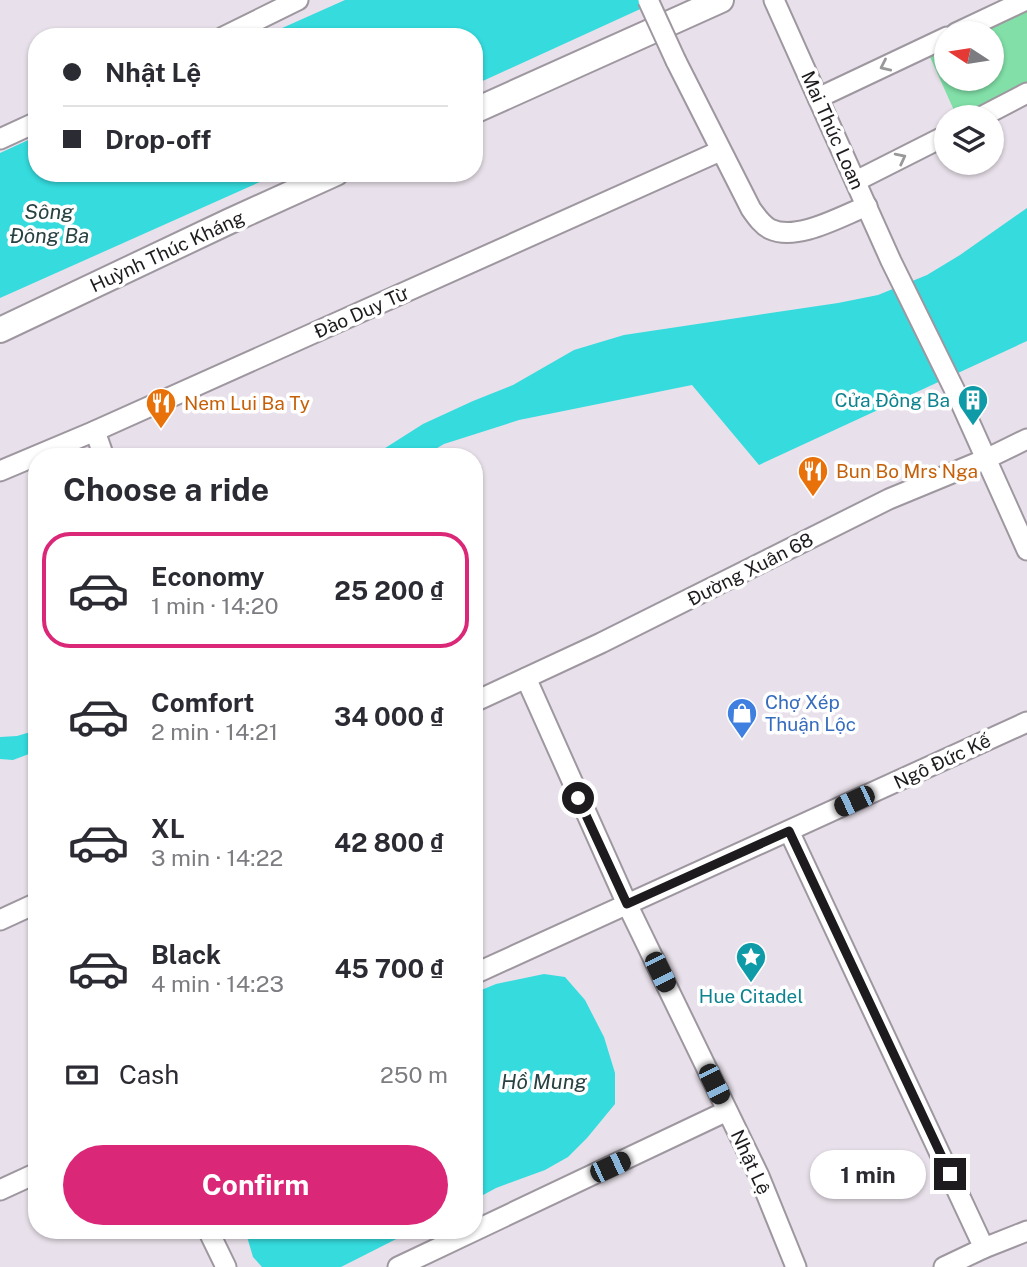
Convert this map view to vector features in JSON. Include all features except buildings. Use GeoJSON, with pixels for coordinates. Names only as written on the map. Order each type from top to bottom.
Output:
{"type":"FeatureCollection","features":[{"type":"Feature","properties":{"kind":"main road"},"geometry":{"type":"LineString","coordinates":[[483,107],[721,0]]}},
{"type":"Feature","properties":{"kind":"main road","name":"Huỳnh Thúc Kháng"},"geometry":{"type":"LineString","coordinates":[[0,330],[315,182]]}},
{"type":"Feature","properties":{"kind":"street"},"geometry":{"type":"LineString","coordinates":[[241,28],[298,0]]}},
{"type":"Feature","properties":{"kind":"street"},"geometry":{"type":"LineString","coordinates":[[648,0],[720,151],[758,219],[768,228],[783,234],[808,230],[867,206]]}},
{"type":"Feature","properties":{"kind":"street","name":"Mai Thúc Loan"},"geometry":{"type":"LineString","coordinates":[[774,0],[891,261],[986,459]]}},
{"type":"Feature","properties":{"kind":"street"},"geometry":{"type":"LineString","coordinates":[[981,21],[1026,0]]}},
{"type":"Feature","properties":{"kind":"street"},"geometry":{"type":"LineString","coordinates":[[818,98],[934,43]]}},
{"type":"Feature","properties":{"kind":"street"},"geometry":{"type":"LineString","coordinates":[[1004,105],[1027,93]]}},
{"type":"Feature","properties":{"kind":"street"},"geometry":{"type":"LineString","coordinates":[[0,139],[28,126]]}},
{"type":"Feature","properties":{"kind":"street"},"geometry":{"type":"LineString","coordinates":[[856,181],[934,142]]}},
{"type":"Feature","properties":{"kind":"street","name":"Đào Duy Từ"},"geometry":{"type":"LineString","coordinates":[[54,448],[720,151]]}},
{"type":"Feature","properties":{"kind":"street"},"geometry":{"type":"LineString","coordinates":[[94,431],[101,448]]}},
{"type":"Feature","properties":{"kind":"street","name":"Đường Xuân 68"},"geometry":{"type":"LineString","coordinates":[[483,698],[613,638],[889,499],[1027,439]]}},
{"type":"Feature","properties":{"kind":"street","name":"Đào Duy Từ"},"geometry":{"type":"LineString","coordinates":[[0,471],[28,459]]}},
{"type":"Feature","properties":{"kind":"street"},"geometry":{"type":"LineString","coordinates":[[986,459],[1027,550]]}},
{"type":"Feature","properties":{"kind":"street","name":"Nhật Lệ"},"geometry":{"type":"LineString","coordinates":[[526,678],[627,904],[759,1176],[796,1267]]}},
{"type":"Feature","properties":{"kind":"street","name":"Ngô Đức Kế"},"geometry":{"type":"LineString","coordinates":[[483,970],[1027,722]]}},
{"type":"Feature","properties":{"kind":"street"},"geometry":{"type":"LineString","coordinates":[[789,831],[984,1248]]}},
{"type":"Feature","properties":{"kind":"street"},"geometry":{"type":"LineString","coordinates":[[0,920],[28,907]]}},
{"type":"Feature","properties":{"kind":"street"},"geometry":{"type":"LineString","coordinates":[[483,1227],[727,1111]]}},
{"type":"Feature","properties":{"kind":"street"},"geometry":{"type":"LineString","coordinates":[[0,1190],[28,1177]]}},
{"type":"Feature","properties":{"kind":"street"},"geometry":{"type":"LineString","coordinates":[[944,1267],[1027,1231]]}},
{"type":"Feature","properties":{"kind":"street"},"geometry":{"type":"LineString","coordinates":[[212,1239],[226,1267]]}},
{"type":"Feature","properties":{"kind":"street"},"geometry":{"type":"LineString","coordinates":[[398,1267],[457,1239]]}},
{"type":"Feature","properties":{"kind":"green space"},"geometry":{"type":"Polygon","coordinates":[[[1027,10],[1027,82],[984,105],[952,105],[945,91],[1004,91],[1004,21],[1027,10]]]}},
{"type":"Feature","properties":{"kind":"water"},"geometry":{"type":"Polygon","coordinates":[[[345,0],[660,0],[483,81],[483,28],[282,28],[345,0]]]}},
{"type":"Feature","properties":{"kind":"water","name":"Sông Đông Ba"},"geometry":{"type":"Polygon","coordinates":[[[28,140],[28,182],[260,182],[0,298],[0,153],[28,140]]]}},
{"type":"Feature","properties":{"kind":"water"},"geometry":{"type":"Polygon","coordinates":[[[1027,208],[1027,341],[759,465],[692,385],[519,420],[437,448],[385,448],[423,424],[513,385],[574,350],[624,335],[878,295],[927,275],[1027,208]]]}},
{"type":"Feature","properties":{"kind":"water"},"geometry":{"type":"Polygon","coordinates":[[[28,733],[28,754],[13,760],[0,759],[0,737],[28,733]]]}},
{"type":"Feature","properties":{"kind":"water","name":"Hồ Mung"},"geometry":{"type":"Polygon","coordinates":[[[544,974],[565,977],[585,1000],[604,1037],[615,1073],[615,1104],[568,1157],[545,1170],[483,1195],[483,989],[544,974]]]}},
{"type":"Feature","properties":{"kind":"water"},"geometry":{"type":"Polygon","coordinates":[[[248,1239],[396,1239],[341,1267],[262,1267],[253,1257],[248,1239]]]}},
{"type":"Feature","properties":{"kind":"place","name":"Cửa Đông Ba"},"geometry":{"type":"Point","coordinates":[973,427]}},
{"type":"Feature","properties":{"kind":"place","name":"Nem Lui Ba Ty"},"geometry":{"type":"Point","coordinates":[161,430]}},
{"type":"Feature","properties":{"kind":"place","name":"Bun Bo Mrs Nga"},"geometry":{"type":"Point","coordinates":[813,498]}},
{"type":"Feature","properties":{"kind":"place","name":"Chợ Xép Thuận Lộc"},"geometry":{"type":"Point","coordinates":[742,740]}},
{"type":"Feature","properties":{"kind":"place","name":"Hue Citadel"},"geometry":{"type":"Point","coordinates":[751,984]}},
{"type":"Feature","properties":{"kind":"route"},"geometry":{"type":"LineString","coordinates":[[578,798],[627,904],[789,831],[950,1174]]}}]}
